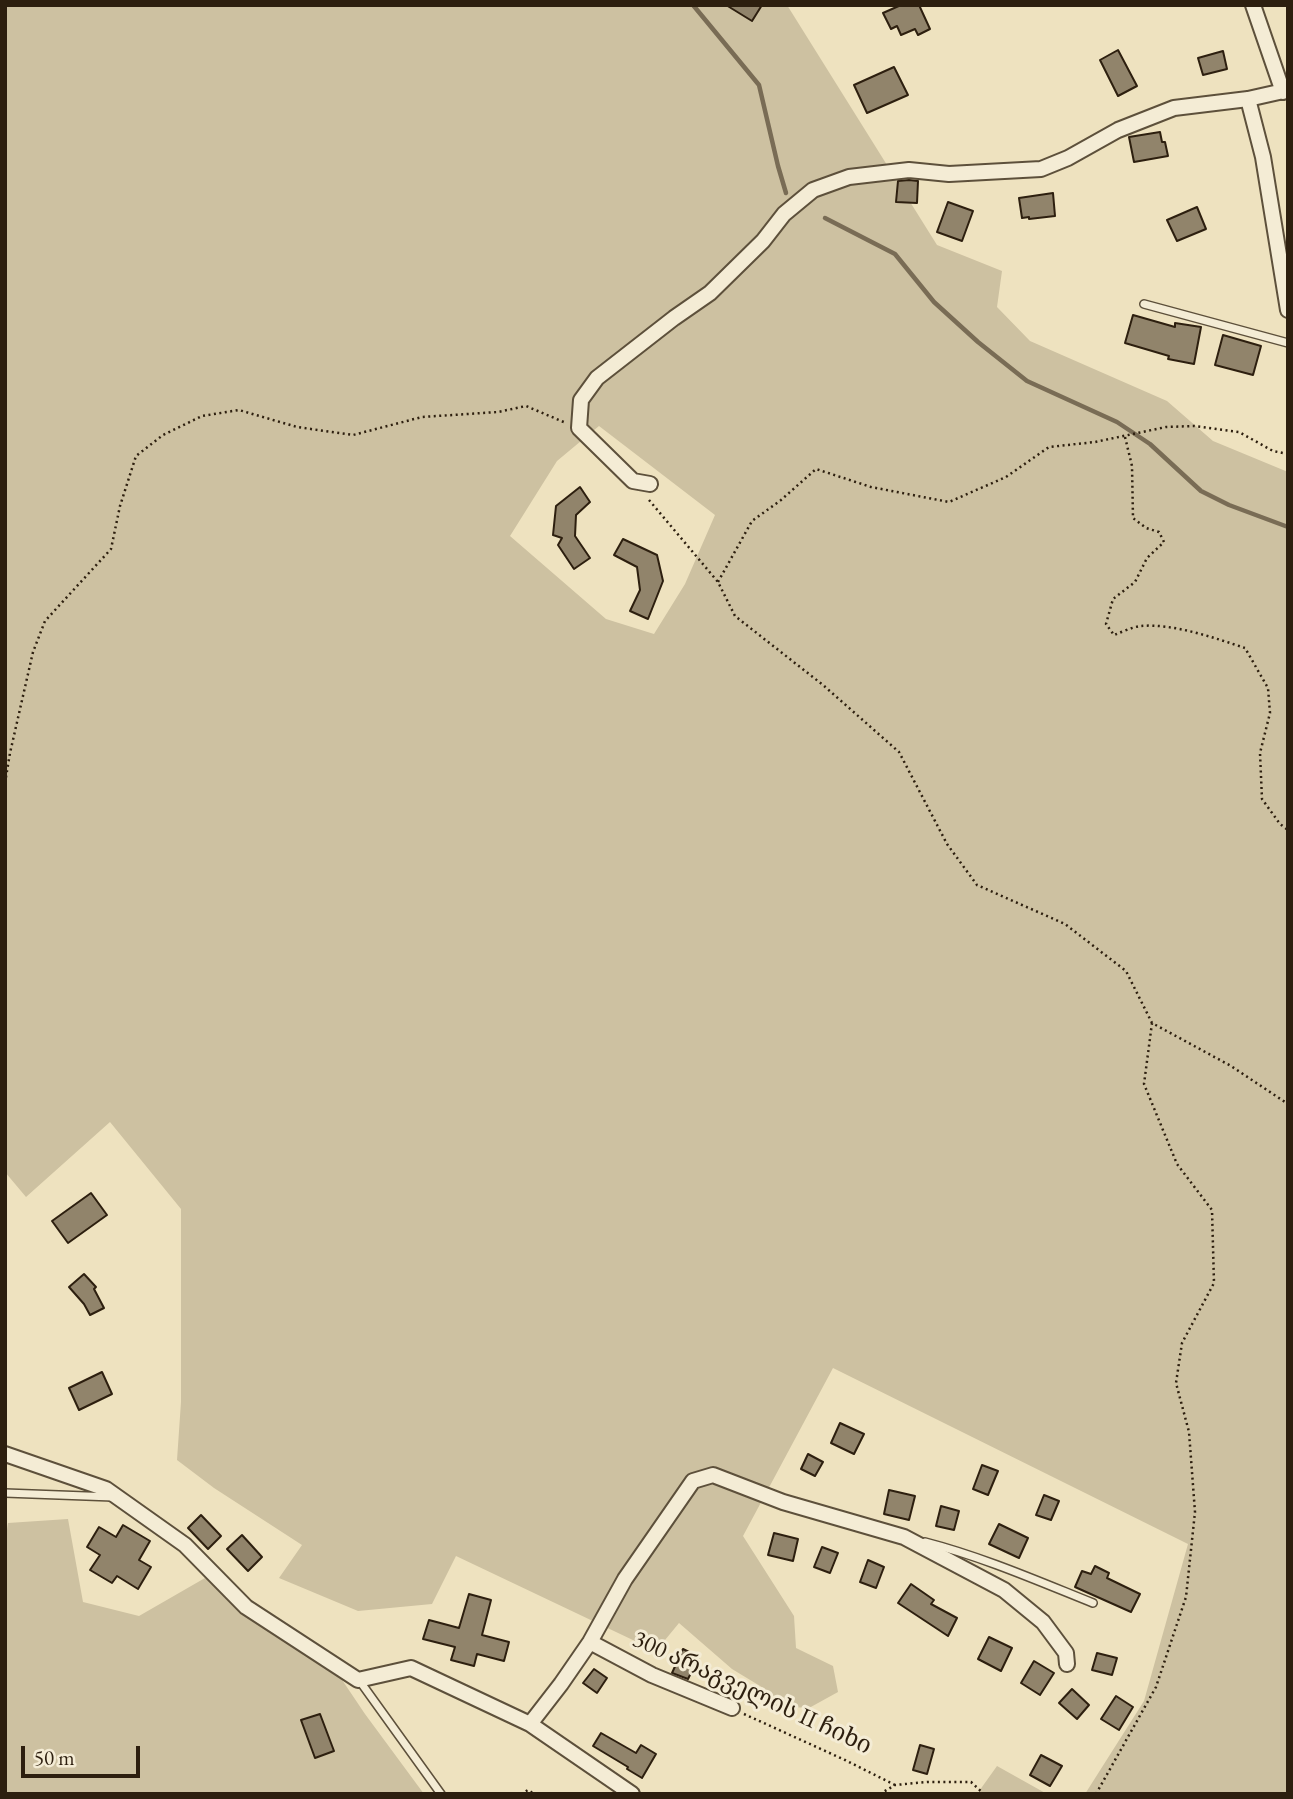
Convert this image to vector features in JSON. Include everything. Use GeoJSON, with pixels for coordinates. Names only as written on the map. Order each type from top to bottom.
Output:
{"type":"FeatureCollection","features":[{"type":"Feature","properties":{"kind":"street"},"geometry":{"type":"LineString","coordinates":[[650,484],[633,481],[579,428],[581,400],[597,378],[710,293],[763,241],[784,214],[813,190],[849,177],[909,170],[949,174],[1041,169],[1068,158],[1118,130],[1174,108],[1248,99],[1286,91],[1253,5]]}},
{"type":"Feature","properties":{"kind":"street"},"geometry":{"type":"LineString","coordinates":[[1248,99],[1263,157],[1288,310]]}},
{"type":"Feature","properties":{"kind":"street"},"geometry":{"type":"LineString","coordinates":[[5,1454],[106,1489],[185,1545],[246,1607],[358,1680],[411,1668],[530,1724],[632,1794]]}},
{"type":"Feature","properties":{"kind":"street","name":"300 არაგველის II ჩიხი"},"geometry":{"type":"LineString","coordinates":[[530,1724],[590,1642],[625,1579],[692,1481],[713,1475],[783,1502],[904,1537],[1004,1590],[1043,1622],[1066,1653],[1067,1664]]}},
{"type":"Feature","properties":{"kind":"street","name":"300 არაგველის II ჩიხი"},"geometry":{"type":"LineString","coordinates":[[590,1642],[652,1675],[732,1708]]}},
{"type":"Feature","properties":{"kind":"lane"},"geometry":{"type":"LineString","coordinates":[[1144,304],[1288,343]]}},
{"type":"Feature","properties":{"kind":"lane"},"geometry":{"type":"LineString","coordinates":[[5,1493],[117,1497]]}},
{"type":"Feature","properties":{"kind":"lane","name":"300 არაგველის II ჩიხი"},"geometry":{"type":"LineString","coordinates":[[904,1537],[953,1549],[1011,1569],[1093,1603]]}},
{"type":"Feature","properties":{"kind":"lane"},"geometry":{"type":"LineString","coordinates":[[358,1680],[441,1794]]}},
{"type":"Feature","properties":{"kind":"path"},"geometry":{"type":"LineString","coordinates":[[5,783],[33,652],[45,621],[111,549],[120,506],[136,456],[163,435],[201,416],[239,410],[297,428],[352,435],[422,417],[498,412],[526,405],[579,428]]}},
{"type":"Feature","properties":{"kind":"path"},"geometry":{"type":"LineString","coordinates":[[718,582],[752,521],[816,469],[872,486],[949,502],[1006,477],[1049,447],[1095,442],[1166,428],[1194,426],[1239,432],[1273,451],[1288,454]]}},
{"type":"Feature","properties":{"kind":"path"},"geometry":{"type":"LineString","coordinates":[[1125,437],[1132,466],[1133,518],[1146,528],[1159,533],[1164,542],[1147,558],[1135,582],[1113,600],[1106,624],[1114,635],[1140,626],[1173,628],[1245,648],[1268,688],[1270,713],[1260,752],[1262,799],[1280,824],[1288,830]]}},
{"type":"Feature","properties":{"kind":"path"},"geometry":{"type":"LineString","coordinates":[[650,501],[718,582],[735,616],[823,685],[899,752],[947,844],[976,885],[1065,924],[1126,971],[1152,1023],[1144,1084],[1177,1164],[1212,1210],[1214,1283],[1182,1343],[1176,1383],[1189,1432],[1195,1513],[1186,1597],[1156,1687],[1096,1794]]}},
{"type":"Feature","properties":{"kind":"path"},"geometry":{"type":"LineString","coordinates":[[1152,1023],[1231,1066],[1288,1104]]}},
{"type":"Feature","properties":{"kind":"path","name":"300 არაგველის II ჩიხი"},"geometry":{"type":"LineString","coordinates":[[732,1708],[895,1785]]}},
{"type":"Feature","properties":{"kind":"path"},"geometry":{"type":"LineString","coordinates":[[880,1794],[895,1785],[927,1782],[971,1782],[984,1794]]}},
{"type":"Feature","properties":{"kind":"path"},"geometry":{"type":"LineString","coordinates":[[521,1794],[528,1790],[534,1794]]}},
{"type":"Feature","properties":{"kind":"shaded area"},"geometry":{"type":"Polygon","coordinates":[[[5,5],[787,5],[937,245],[1002,271],[997,307],[1030,341],[1167,401],[1213,441],[1288,472],[1288,1794],[1085,1794],[1144,1701],[1188,1544],[833,1368],[743,1536],[794,1616],[796,1648],[833,1666],[838,1692],[809,1708],[776,1706],[765,1689],[732,1669],[679,1623],[656,1651],[456,1556],[432,1604],[358,1611],[279,1578],[302,1545],[214,1488],[177,1460],[181,1402],[181,1209],[110,1122],[26,1197],[5,1172],[5,5]],[[599,426],[557,461],[510,536],[606,619],[654,634],[685,584],[715,515],[599,426]]]}},
{"type":"Feature","properties":{"kind":"shaded area"},"geometry":{"type":"Polygon","coordinates":[[[68,1519],[83,1602],[139,1616],[205,1578],[330,1662],[424,1794],[5,1794],[5,1542],[8,1523],[68,1519]]]}},
{"type":"Feature","properties":{"kind":"shaded area"},"geometry":{"type":"Polygon","coordinates":[[[997,1766],[1047,1794],[977,1794],[997,1766]]]}},
{"type":"Feature","properties":{"kind":"building"},"geometry":{"type":"Polygon","coordinates":[[[726,5],[762,5],[752,21],[726,5]]]}},
{"type":"Feature","properties":{"kind":"building"},"geometry":{"type":"Polygon","coordinates":[[[901,5],[919,5],[930,29],[918,35],[915,29],[901,35],[897,26],[891,29],[883,13],[901,5]]]}},
{"type":"Feature","properties":{"kind":"building"},"geometry":{"type":"Polygon","coordinates":[[[1118,50],[1137,86],[1118,96],[1100,60],[1118,50]]]}},
{"type":"Feature","properties":{"kind":"building"},"geometry":{"type":"Polygon","coordinates":[[[1223,51],[1227,69],[1203,75],[1198,58],[1223,51]]]}},
{"type":"Feature","properties":{"kind":"building"},"geometry":{"type":"Polygon","coordinates":[[[894,67],[908,95],[867,113],[854,85],[894,67]]]}},
{"type":"Feature","properties":{"kind":"building"},"geometry":{"type":"Polygon","coordinates":[[[1160,132],[1168,156],[1134,162],[1129,137],[1160,132]]]}},
{"type":"Feature","properties":{"kind":"building"},"geometry":{"type":"Polygon","coordinates":[[[898,181],[918,181],[917,203],[896,202],[898,181]]]}},
{"type":"Feature","properties":{"kind":"building"},"geometry":{"type":"Polygon","coordinates":[[[1053,193],[1055,216],[1022,218],[1019,198],[1053,193]]]}},
{"type":"Feature","properties":{"kind":"building"},"geometry":{"type":"Polygon","coordinates":[[[948,202],[973,211],[962,241],[937,232],[948,202]]]}},
{"type":"Feature","properties":{"kind":"building"},"geometry":{"type":"Polygon","coordinates":[[[1197,207],[1206,229],[1177,241],[1167,220],[1197,207]]]}},
{"type":"Feature","properties":{"kind":"building"},"geometry":{"type":"Polygon","coordinates":[[[1133,315],[1175,327],[1175,323],[1201,327],[1194,364],[1168,359],[1169,356],[1125,343],[1133,315]]]}},
{"type":"Feature","properties":{"kind":"building"},"geometry":{"type":"Polygon","coordinates":[[[1223,335],[1261,346],[1253,375],[1215,365],[1223,335]]]}},
{"type":"Feature","properties":{"kind":"building"},"geometry":{"type":"Polygon","coordinates":[[[580,487],[590,502],[576,515],[575,536],[590,558],[574,569],[558,545],[562,538],[553,535],[556,506],[580,487]]]}},
{"type":"Feature","properties":{"kind":"building"},"geometry":{"type":"Polygon","coordinates":[[[623,539],[657,555],[663,581],[648,619],[630,611],[640,590],[637,567],[614,555],[623,539]]]}},
{"type":"Feature","properties":{"kind":"building"},"geometry":{"type":"Polygon","coordinates":[[[91,1193],[107,1215],[68,1243],[52,1221],[91,1193]]]}},
{"type":"Feature","properties":{"kind":"building"},"geometry":{"type":"Polygon","coordinates":[[[84,1274],[96,1287],[94,1289],[104,1308],[90,1315],[69,1287],[84,1274]]]}},
{"type":"Feature","properties":{"kind":"building"},"geometry":{"type":"Polygon","coordinates":[[[102,1372],[112,1394],[79,1410],[69,1388],[102,1372]]]}},
{"type":"Feature","properties":{"kind":"building"},"geometry":{"type":"Polygon","coordinates":[[[840,1423],[864,1434],[854,1454],[831,1443],[840,1423]]]}},
{"type":"Feature","properties":{"kind":"building"},"geometry":{"type":"Polygon","coordinates":[[[808,1454],[823,1462],[815,1476],[801,1469],[808,1454]]]}},
{"type":"Feature","properties":{"kind":"building"},"geometry":{"type":"Polygon","coordinates":[[[982,1465],[998,1471],[988,1495],[973,1489],[982,1465]]]}},
{"type":"Feature","properties":{"kind":"building"},"geometry":{"type":"Polygon","coordinates":[[[889,1490],[915,1496],[909,1520],[884,1514],[889,1490]]]}},
{"type":"Feature","properties":{"kind":"building"},"geometry":{"type":"Polygon","coordinates":[[[1044,1495],[1059,1501],[1051,1520],[1036,1515],[1044,1495]]]}},
{"type":"Feature","properties":{"kind":"building"},"geometry":{"type":"Polygon","coordinates":[[[941,1506],[959,1511],[954,1530],[936,1526],[941,1506]]]}},
{"type":"Feature","properties":{"kind":"building"},"geometry":{"type":"Polygon","coordinates":[[[201,1515],[221,1536],[208,1549],[188,1528],[201,1515]]]}},
{"type":"Feature","properties":{"kind":"building"},"geometry":{"type":"Polygon","coordinates":[[[999,1524],[1028,1538],[1019,1558],[989,1544],[999,1524]]]}},
{"type":"Feature","properties":{"kind":"building"},"geometry":{"type":"Polygon","coordinates":[[[123,1525],[150,1541],[139,1560],[151,1567],[138,1589],[117,1576],[112,1583],[90,1570],[100,1555],[87,1547],[99,1527],[116,1537],[123,1525]]]}},
{"type":"Feature","properties":{"kind":"building"},"geometry":{"type":"Polygon","coordinates":[[[774,1533],[798,1539],[793,1561],[768,1555],[774,1533]]]}},
{"type":"Feature","properties":{"kind":"building"},"geometry":{"type":"Polygon","coordinates":[[[242,1535],[262,1557],[248,1571],[227,1549],[242,1535]]]}},
{"type":"Feature","properties":{"kind":"building"},"geometry":{"type":"Polygon","coordinates":[[[822,1547],[838,1553],[830,1573],[814,1567],[822,1547]]]}},
{"type":"Feature","properties":{"kind":"building"},"geometry":{"type":"Polygon","coordinates":[[[868,1560],[884,1567],[876,1588],[860,1582],[868,1560]]]}},
{"type":"Feature","properties":{"kind":"building"},"geometry":{"type":"Polygon","coordinates":[[[1095,1566],[1109,1573],[1107,1578],[1140,1594],[1131,1612],[1075,1587],[1082,1571],[1091,1574],[1095,1566]]]}},
{"type":"Feature","properties":{"kind":"building"},"geometry":{"type":"Polygon","coordinates":[[[911,1584],[934,1600],[931,1604],[957,1618],[948,1636],[898,1603],[911,1584]]]}},
{"type":"Feature","properties":{"kind":"building"},"geometry":{"type":"Polygon","coordinates":[[[469,1594],[491,1600],[482,1635],[509,1642],[504,1661],[477,1654],[474,1666],[451,1660],[455,1647],[423,1639],[429,1620],[459,1628],[469,1594]]]}},
{"type":"Feature","properties":{"kind":"building"},"geometry":{"type":"Polygon","coordinates":[[[989,1637],[1012,1648],[1001,1671],[978,1659],[989,1637]]]}},
{"type":"Feature","properties":{"kind":"building"},"geometry":{"type":"Polygon","coordinates":[[[683,1649],[699,1657],[688,1679],[672,1673],[683,1649]]]}},
{"type":"Feature","properties":{"kind":"building"},"geometry":{"type":"Polygon","coordinates":[[[1097,1653],[1117,1658],[1112,1675],[1092,1670],[1097,1653]]]}},
{"type":"Feature","properties":{"kind":"building"},"geometry":{"type":"Polygon","coordinates":[[[1034,1661],[1054,1673],[1040,1695],[1021,1683],[1034,1661]]]}},
{"type":"Feature","properties":{"kind":"building"},"geometry":{"type":"Polygon","coordinates":[[[594,1669],[607,1678],[597,1693],[583,1683],[594,1669]]]}},
{"type":"Feature","properties":{"kind":"building"},"geometry":{"type":"Polygon","coordinates":[[[1072,1689],[1089,1705],[1077,1719],[1059,1703],[1072,1689]]]}},
{"type":"Feature","properties":{"kind":"building"},"geometry":{"type":"Polygon","coordinates":[[[1116,1696],[1133,1707],[1119,1730],[1101,1719],[1116,1696]]]}},
{"type":"Feature","properties":{"kind":"building"},"geometry":{"type":"Polygon","coordinates":[[[320,1714],[334,1751],[315,1758],[301,1720],[320,1714]]]}},
{"type":"Feature","properties":{"kind":"building"},"geometry":{"type":"Polygon","coordinates":[[[601,1733],[636,1753],[641,1745],[656,1754],[642,1778],[593,1746],[601,1733]]]}},
{"type":"Feature","properties":{"kind":"building"},"geometry":{"type":"Polygon","coordinates":[[[920,1745],[934,1749],[927,1774],[913,1770],[920,1745]]]}},
{"type":"Feature","properties":{"kind":"building"},"geometry":{"type":"Polygon","coordinates":[[[1041,1755],[1062,1766],[1050,1786],[1030,1775],[1041,1755]]]}},
{"type":"Feature","properties":{"kind":"waterway"},"geometry":{"type":"LineString","coordinates":[[693,5],[759,85],[786,193]]}},
{"type":"Feature","properties":{"kind":"waterway"},"geometry":{"type":"LineString","coordinates":[[825,218],[895,254],[934,302],[1027,381],[1117,422],[1150,444],[1201,491],[1229,505],[1288,527]]}}]}
